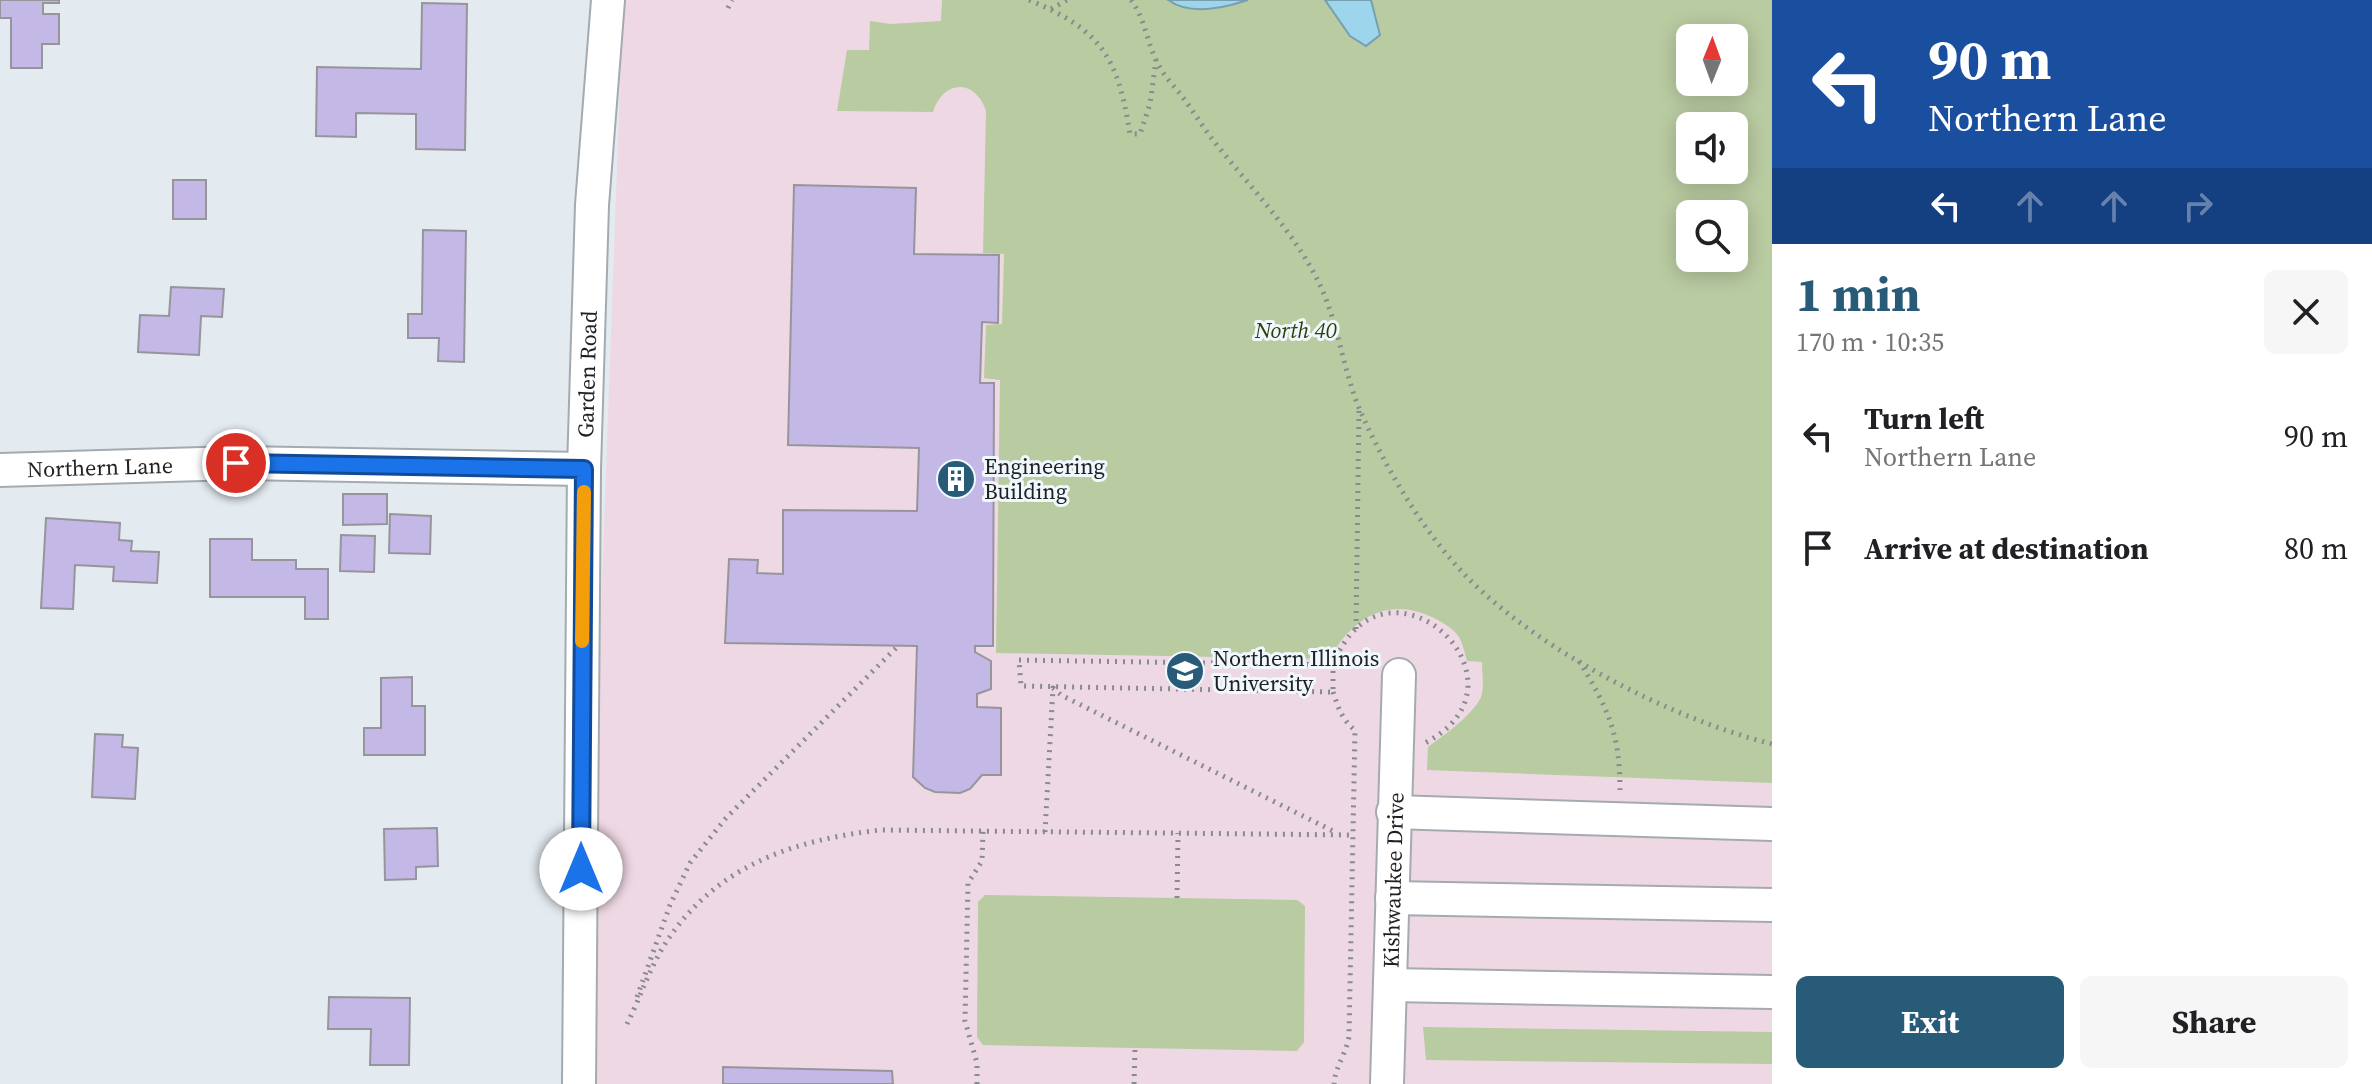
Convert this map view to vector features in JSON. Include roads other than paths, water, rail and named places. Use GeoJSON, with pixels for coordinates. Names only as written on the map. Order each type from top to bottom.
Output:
{"type":"FeatureCollection","features":[{"type":"Feature","properties":{"kind":"street","name":"Garden Road"},"geometry":{"type":"LineString","coordinates":[[579,1084],[584,469],[592,205],[608,0]]}},
{"type":"Feature","properties":{"kind":"street","name":"Northern Lane"},"geometry":{"type":"LineString","coordinates":[[0,470],[236,463],[584,469]]}},
{"type":"Feature","properties":{"kind":"street","name":"Kishwaukee Drive"},"geometry":{"type":"LineString","coordinates":[[1387,1084],[1399,675]]}},
{"type":"Feature","properties":{"kind":"street"},"geometry":{"type":"LineString","coordinates":[[1393,812],[1772,824]]}},
{"type":"Feature","properties":{"kind":"street"},"geometry":{"type":"LineString","coordinates":[[1392,898],[1772,905]]}},
{"type":"Feature","properties":{"kind":"street"},"geometry":{"type":"LineString","coordinates":[[1390,985],[1772,992]]}},
{"type":"Feature","properties":{"kind":"water"},"geometry":{"type":"Polygon","coordinates":[[[1168,0],[1248,0],[1218,8],[1197,9],[1168,0]]]}},
{"type":"Feature","properties":{"kind":"water"},"geometry":{"type":"Polygon","coordinates":[[[1325,0],[1371,0],[1380,35],[1366,46],[1350,36],[1325,0]]]}},
{"type":"Feature","properties":{"kind":"place","name":"Engineering Building"},"geometry":{"type":"Point","coordinates":[956,479]}},
{"type":"Feature","properties":{"kind":"place","name":"Northern Illinois University"},"geometry":{"type":"Point","coordinates":[1185,671]}},
{"type":"Feature","properties":{"kind":"park label","name":"North 40"},"geometry":{"type":"Point","coordinates":[1296,330]}}]}
